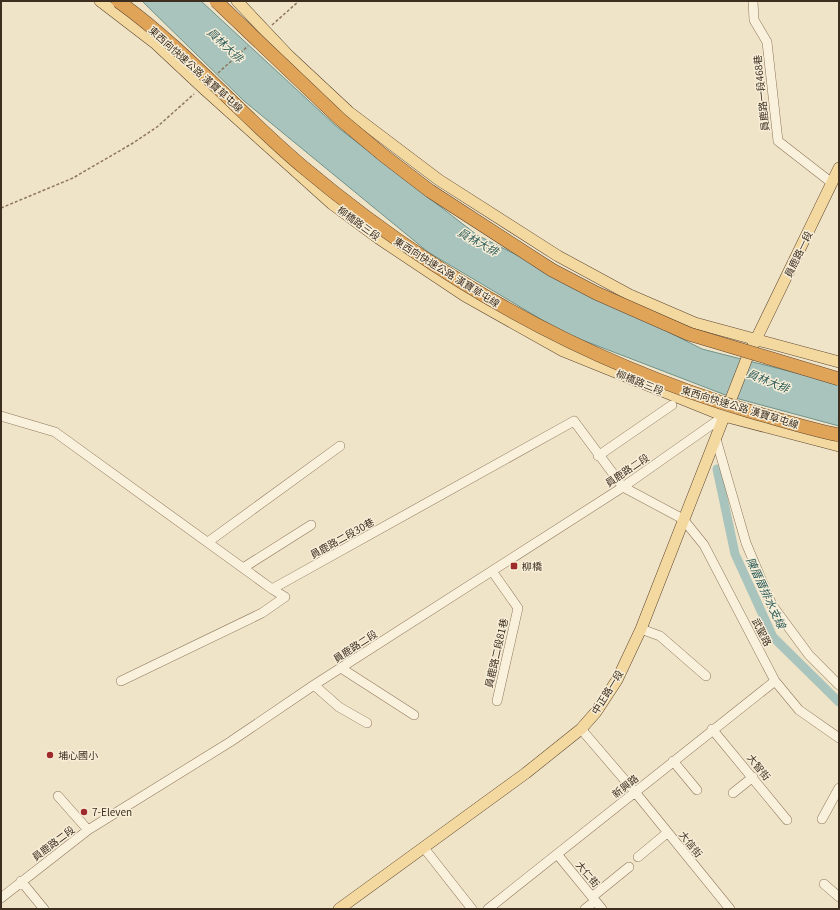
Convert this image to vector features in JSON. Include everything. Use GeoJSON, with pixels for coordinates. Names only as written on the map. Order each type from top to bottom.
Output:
{"type":"FeatureCollection","features":[{"type":"Feature","properties":{"kind":"highway","name":"東西向快速公路 漢寶草屯線"},"geometry":{"type":"LineString","coordinates":[[118,1],[162,37],[300,165],[335,194],[385,232],[468,287],[564,339],[663,382],[720,402],[814,430],[839,435]]}},
{"type":"Feature","properties":{"kind":"highway"},"geometry":{"type":"LineString","coordinates":[[216,1],[340,119],[383,155],[430,191],[552,270],[596,293],[689,334],[839,379]]}},
{"type":"Feature","properties":{"kind":"main road","name":"柳橋路三段"},"geometry":{"type":"LineString","coordinates":[[100,1],[156,44],[201,87],[332,204],[378,238],[465,296],[563,350],[724,416],[839,446]]}},
{"type":"Feature","properties":{"kind":"main road"},"geometry":{"type":"LineString","coordinates":[[237,1],[289,56],[349,112],[439,180],[558,256],[630,295],[695,322],[839,362]]}},
{"type":"Feature","properties":{"kind":"main road","name":"員鹿路一段"},"geometry":{"type":"LineString","coordinates":[[748,358],[839,168]]}},
{"type":"Feature","properties":{"kind":"main road","name":"中正路一段"},"geometry":{"type":"LineString","coordinates":[[339,909],[526,773],[580,729],[596,712],[617,680],[641,629],[683,519],[748,358]]}},
{"type":"Feature","properties":{"kind":"street","name":"員鹿路一段468巷"},"geometry":{"type":"LineString","coordinates":[[753,1],[754,20],[767,42],[778,141],[832,183]]}},
{"type":"Feature","properties":{"kind":"street"},"geometry":{"type":"LineString","coordinates":[[598,456],[672,405]]}},
{"type":"Feature","properties":{"kind":"street"},"geometry":{"type":"LineString","coordinates":[[1,416],[55,432],[285,597],[262,613],[121,681]]}},
{"type":"Feature","properties":{"kind":"street","name":"員鹿路二段"},"geometry":{"type":"LineString","coordinates":[[1,898],[88,830],[230,742],[314,685],[623,487],[724,416]]}},
{"type":"Feature","properties":{"kind":"street","name":"員鹿路二段30巷"},"geometry":{"type":"LineString","coordinates":[[272,589],[574,421],[598,456],[623,487],[683,519]]}},
{"type":"Feature","properties":{"kind":"street"},"geometry":{"type":"LineString","coordinates":[[716,439],[746,543],[772,605],[809,655],[839,685]]}},
{"type":"Feature","properties":{"kind":"street"},"geometry":{"type":"LineString","coordinates":[[208,542],[340,446]]}},
{"type":"Feature","properties":{"kind":"street","name":"武聖路"},"geometry":{"type":"LineString","coordinates":[[683,519],[704,545],[775,681],[799,710],[839,738]]}},
{"type":"Feature","properties":{"kind":"street"},"geometry":{"type":"LineString","coordinates":[[243,568],[311,526]]}},
{"type":"Feature","properties":{"kind":"street","name":"員鹿路二段81巷"},"geometry":{"type":"LineString","coordinates":[[492,570],[518,608],[497,701]]}},
{"type":"Feature","properties":{"kind":"street"},"geometry":{"type":"LineString","coordinates":[[641,629],[660,636],[706,676]]}},
{"type":"Feature","properties":{"kind":"street"},"geometry":{"type":"LineString","coordinates":[[341,668],[414,715]]}},
{"type":"Feature","properties":{"kind":"street","name":"新興路"},"geometry":{"type":"LineString","coordinates":[[488,909],[636,792],[712,728],[775,681]]}},
{"type":"Feature","properties":{"kind":"street"},"geometry":{"type":"LineString","coordinates":[[314,685],[339,707],[367,723]]}},
{"type":"Feature","properties":{"kind":"street","name":"大智街"},"geometry":{"type":"LineString","coordinates":[[712,728],[787,820]]}},
{"type":"Feature","properties":{"kind":"street","name":"大信街"},"geometry":{"type":"LineString","coordinates":[[580,729],[636,792],[667,833],[730,909]]}},
{"type":"Feature","properties":{"kind":"street"},"geometry":{"type":"LineString","coordinates":[[673,761],[697,790]]}},
{"type":"Feature","properties":{"kind":"street"},"geometry":{"type":"LineString","coordinates":[[733,793],[753,777]]}},
{"type":"Feature","properties":{"kind":"street"},"geometry":{"type":"LineString","coordinates":[[822,819],[839,788]]}},
{"type":"Feature","properties":{"kind":"street"},"geometry":{"type":"LineString","coordinates":[[58,796],[88,830]]}},
{"type":"Feature","properties":{"kind":"street"},"geometry":{"type":"LineString","coordinates":[[638,857],[667,833]]}},
{"type":"Feature","properties":{"kind":"street"},"geometry":{"type":"LineString","coordinates":[[424,848],[472,909]]}},
{"type":"Feature","properties":{"kind":"street","name":"大仁街"},"geometry":{"type":"LineString","coordinates":[[557,854],[602,909]]}},
{"type":"Feature","properties":{"kind":"street"},"geometry":{"type":"LineString","coordinates":[[585,909],[594,898],[629,867]]}},
{"type":"Feature","properties":{"kind":"street"},"geometry":{"type":"LineString","coordinates":[[22,881],[44,909]]}},
{"type":"Feature","properties":{"kind":"street"},"geometry":{"type":"LineString","coordinates":[[824,884],[839,898]]}},
{"type":"Feature","properties":{"kind":"path"},"geometry":{"type":"LineString","coordinates":[[266,30],[299,1]]}},
{"type":"Feature","properties":{"kind":"path"},"geometry":{"type":"LineString","coordinates":[[218,73],[252,42]]}},
{"type":"Feature","properties":{"kind":"path"},"geometry":{"type":"LineString","coordinates":[[1,208],[73,178],[133,143],[157,127],[201,87]]}},
{"type":"Feature","properties":{"kind":"water","name":"員林大排"},"geometry":{"type":"Polygon","coordinates":[[[142,1],[201,1],[336,126],[477,235],[702,349],[839,384],[839,426],[728,396],[564,333],[428,252],[244,101],[142,1]]]}},
{"type":"Feature","properties":{"kind":"waterway","name":"陳厝厝排水支線"},"geometry":{"type":"LineString","coordinates":[[717,469],[735,554],[773,637],[839,702]]}},
{"type":"Feature","properties":{"kind":"place","name":"柳橋"},"geometry":{"type":"Point","coordinates":[514,566]}},
{"type":"Feature","properties":{"kind":"place","name":"埔心國小"},"geometry":{"type":"Point","coordinates":[50,755]}},
{"type":"Feature","properties":{"kind":"place","name":"7-Eleven"},"geometry":{"type":"Point","coordinates":[84,812]}}]}
